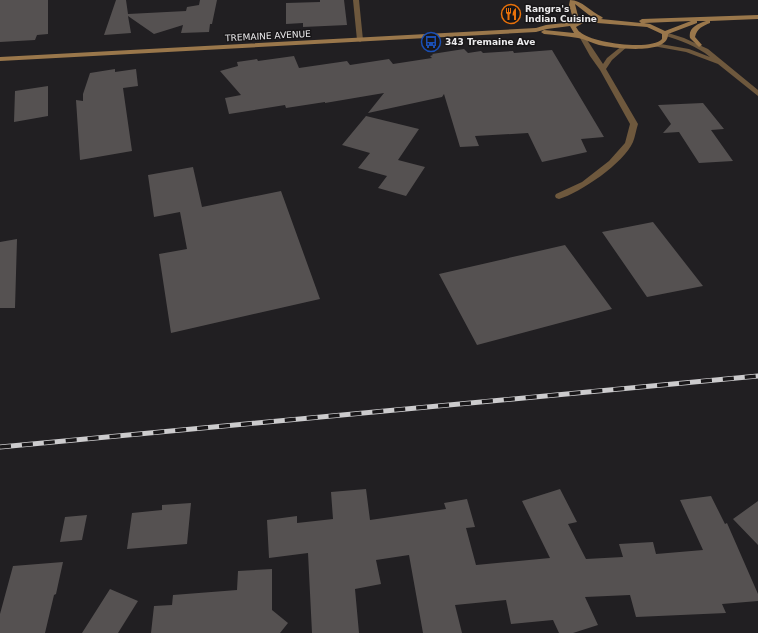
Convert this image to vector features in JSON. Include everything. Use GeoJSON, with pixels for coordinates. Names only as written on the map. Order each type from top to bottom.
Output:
{"type":"FeatureCollection","features":[{"type":"Feature","properties":{"kind":"main road"},"geometry":{"type":"LineString","coordinates":[[581,37],[573,30],[576,23],[572,6],[574,0],[591,14],[607,21]]}},
{"type":"Feature","properties":{"kind":"main road"},"geometry":{"type":"LineString","coordinates":[[628,23],[657,20],[700,20],[758,17]]}},
{"type":"Feature","properties":{"kind":"main road","name":"TREMAINE AVENUE"},"geometry":{"type":"LineString","coordinates":[[536,30],[590,19],[628,23]]}},
{"type":"Feature","properties":{"kind":"main road"},"geometry":{"type":"LineString","coordinates":[[699,45],[692,37],[694,29],[700,25],[720,19]]}},
{"type":"Feature","properties":{"kind":"main road"},"geometry":{"type":"LineString","coordinates":[[628,23],[648,25],[665,34],[700,20]]}},
{"type":"Feature","properties":{"kind":"main road","name":"TREMAINE AVENUE"},"geometry":{"type":"LineString","coordinates":[[0,59],[536,30],[625,46],[655,45]]}},
{"type":"Feature","properties":{"kind":"main road"},"geometry":{"type":"LineString","coordinates":[[655,45],[664,41],[665,34]]}},
{"type":"Feature","properties":{"kind":"street"},"geometry":{"type":"LineString","coordinates":[[356,0],[360,40]]}},
{"type":"Feature","properties":{"kind":"street"},"geometry":{"type":"LineString","coordinates":[[665,34],[699,45],[712,54],[720,63],[758,94]]}},
{"type":"Feature","properties":{"kind":"street"},"geometry":{"type":"LineString","coordinates":[[559,196],[585,184],[612,163],[629,142],[634,124],[603,69],[581,37]]}},
{"type":"Feature","properties":{"kind":"street"},"geometry":{"type":"LineString","coordinates":[[655,45],[687,50],[720,63]]}},
{"type":"Feature","properties":{"kind":"street"},"geometry":{"type":"LineString","coordinates":[[603,69],[609,59],[625,46]]}},
{"type":"Feature","properties":{"kind":"building"},"geometry":{"type":"Polygon","coordinates":[[[0,0],[48,0],[48,34],[37,35],[35,40],[0,42],[0,0]]]}},
{"type":"Feature","properties":{"kind":"building"},"geometry":{"type":"Polygon","coordinates":[[[116,0],[126,0],[128,14],[186,11],[187,7],[199,5],[200,0],[217,0],[209,32],[181,33],[183,25],[154,34],[128,16],[131,33],[104,35],[116,0]]]}},
{"type":"Feature","properties":{"kind":"building"},"geometry":{"type":"Polygon","coordinates":[[[320,0],[344,0],[347,25],[303,27],[303,23],[286,24],[286,3],[320,2],[320,0]]]}},
{"type":"Feature","properties":{"kind":"building"},"geometry":{"type":"Polygon","coordinates":[[[464,49],[468,53],[481,51],[483,53],[513,51],[514,53],[552,50],[604,137],[581,139],[587,152],[542,162],[528,133],[475,136],[479,146],[460,147],[444,94],[442,97],[368,113],[384,93],[325,103],[286,108],[285,105],[229,114],[225,98],[241,95],[220,71],[238,66],[237,62],[257,59],[258,61],[294,56],[299,68],[347,61],[350,65],[389,59],[393,64],[432,58],[430,56],[433,55],[432,54],[464,49]]]}},
{"type":"Feature","properties":{"kind":"building"},"geometry":{"type":"Polygon","coordinates":[[[115,69],[115,72],[136,69],[138,86],[123,88],[132,151],[80,160],[76,100],[83,101],[83,94],[90,73],[115,69]]]}},
{"type":"Feature","properties":{"kind":"building"},"geometry":{"type":"Polygon","coordinates":[[[48,86],[48,116],[14,122],[15,91],[48,86]]]}},
{"type":"Feature","properties":{"kind":"building"},"geometry":{"type":"Polygon","coordinates":[[[703,103],[724,129],[711,130],[733,161],[699,163],[679,132],[663,133],[671,124],[658,105],[703,103]]]}},
{"type":"Feature","properties":{"kind":"building"},"geometry":{"type":"Polygon","coordinates":[[[366,116],[419,129],[398,160],[425,167],[406,196],[378,188],[387,176],[358,168],[370,153],[342,145],[366,116]]]}},
{"type":"Feature","properties":{"kind":"building"},"geometry":{"type":"Polygon","coordinates":[[[193,167],[202,207],[281,191],[320,299],[171,333],[159,254],[187,249],[180,212],[154,217],[148,175],[193,167]]]}},
{"type":"Feature","properties":{"kind":"building"},"geometry":{"type":"Polygon","coordinates":[[[653,222],[703,286],[647,297],[602,232],[653,222]]]}},
{"type":"Feature","properties":{"kind":"building"},"geometry":{"type":"Polygon","coordinates":[[[17,239],[15,308],[0,308],[0,242],[17,239]]]}},
{"type":"Feature","properties":{"kind":"building"},"geometry":{"type":"Polygon","coordinates":[[[565,245],[612,309],[477,345],[439,274],[565,245]]]}},
{"type":"Feature","properties":{"kind":"building"},"geometry":{"type":"Polygon","coordinates":[[[366,489],[370,520],[446,509],[444,503],[467,499],[475,527],[466,528],[476,565],[550,558],[522,501],[560,489],[577,522],[568,524],[586,559],[623,557],[619,544],[653,542],[656,554],[703,550],[680,500],[711,496],[725,524],[727,523],[758,594],[758,601],[722,604],[726,613],[636,617],[630,595],[585,597],[598,625],[573,633],[559,633],[553,620],[511,624],[506,600],[455,605],[462,633],[423,633],[409,555],[376,560],[381,584],[355,589],[359,633],[312,633],[308,553],[269,558],[267,520],[297,516],[297,523],[333,519],[331,492],[366,489]]]}},
{"type":"Feature","properties":{"kind":"building"},"geometry":{"type":"Polygon","coordinates":[[[758,501],[758,545],[733,519],[758,501]]]}},
{"type":"Feature","properties":{"kind":"building"},"geometry":{"type":"Polygon","coordinates":[[[191,503],[187,544],[127,549],[132,513],[162,510],[162,505],[191,503]]]}},
{"type":"Feature","properties":{"kind":"building"},"geometry":{"type":"Polygon","coordinates":[[[87,515],[82,540],[60,542],[65,517],[87,515]]]}},
{"type":"Feature","properties":{"kind":"building"},"geometry":{"type":"Polygon","coordinates":[[[63,562],[45,633],[0,633],[0,614],[13,566],[63,562]]]}},
{"type":"Feature","properties":{"kind":"building"},"geometry":{"type":"Polygon","coordinates":[[[272,569],[272,610],[288,623],[280,633],[151,633],[154,606],[172,605],[173,595],[237,590],[238,571],[272,569]]]}},
{"type":"Feature","properties":{"kind":"building"},"geometry":{"type":"Polygon","coordinates":[[[110,589],[138,601],[118,633],[82,633],[110,589]]]}},
{"type":"Feature","properties":{"kind":"railway"},"geometry":{"type":"LineString","coordinates":[[0,447],[758,376]]}},
{"type":"Feature","properties":{"kind":"place","name":"Rangra's Indian Cuisine"},"geometry":{"type":"Point","coordinates":[511,14]}},
{"type":"Feature","properties":{"kind":"place","name":"343 Tremaine Ave"},"geometry":{"type":"Point","coordinates":[431,42]}}]}
